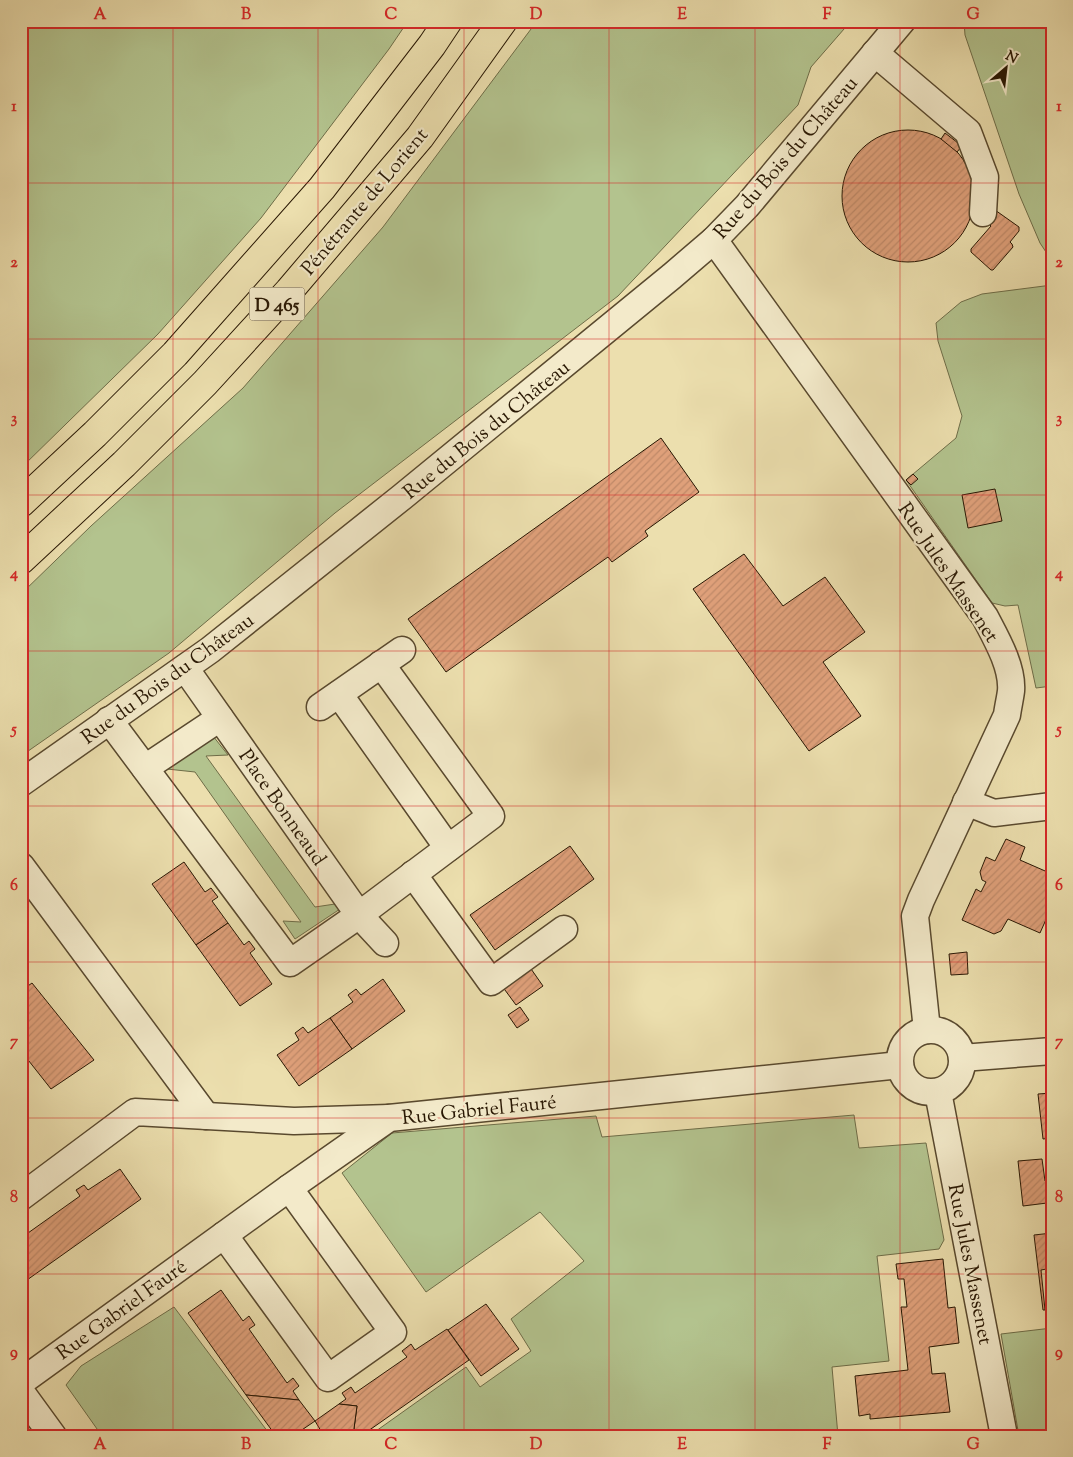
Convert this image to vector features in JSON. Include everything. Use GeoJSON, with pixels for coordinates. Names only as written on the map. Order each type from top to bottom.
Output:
{"type":"FeatureCollection","features":[{"type":"Feature","properties":{"kind":"highway","name":"Pénétrante de Lorient"},"geometry":{"type":"LineString","coordinates":[[21,503],[95,434],[175,354],[316,196],[448,21]]}},
{"type":"Feature","properties":{"kind":"highway","name":"Pénétrante de Lorient"},"geometry":{"type":"LineString","coordinates":[[21,560],[124,464],[198,389],[289,291],[420,137],[503,21]]}},
{"type":"Feature","properties":{"kind":"street","name":"Rue du Bois du Château"},"geometry":{"type":"LineString","coordinates":[[21,783],[210,650],[600,336],[714,240],[747,206],[902,21]]}},
{"type":"Feature","properties":{"kind":"street"},"geometry":{"type":"LineString","coordinates":[[875,53],[968,132],[985,177],[983,213]]}},
{"type":"Feature","properties":{"kind":"street","name":"Rue Jules Massenet"},"geometry":{"type":"LineString","coordinates":[[714,240],[985,617],[1007,664],[1011,690],[1007,715],[915,916],[927,1030]]}},
{"type":"Feature","properties":{"kind":"street"},"geometry":{"type":"LineString","coordinates":[[109,720],[290,962],[359,915],[491,816],[392,657],[329,700],[448,848]]}},
{"type":"Feature","properties":{"kind":"street","name":"Place Bonneaud"},"geometry":{"type":"LineString","coordinates":[[184,668],[359,915],[385,942]]}},
{"type":"Feature","properties":{"kind":"street"},"geometry":{"type":"LineString","coordinates":[[145,768],[220,718]]}},
{"type":"Feature","properties":{"kind":"street"},"geometry":{"type":"LineString","coordinates":[[966,802],[994,812],[1052,806]]}},
{"type":"Feature","properties":{"kind":"street"},"geometry":{"type":"LineString","coordinates":[[21,866],[206,1116]]}},
{"type":"Feature","properties":{"kind":"street"},"geometry":{"type":"LineString","coordinates":[[414,874],[491,982],[564,929]]}},
{"type":"Feature","properties":{"kind":"street"},"geometry":{"type":"LineString","coordinates":[[927,1030],[939,1031],[950,1037],[958,1046],[962,1058],[961,1069],[956,1080],[938,1092],[925,1092],[913,1087],[904,1078],[900,1065],[901,1053],[906,1042],[915,1034],[927,1030]]}},
{"type":"Feature","properties":{"kind":"street"},"geometry":{"type":"LineString","coordinates":[[962,1058],[1052,1051]]}},
{"type":"Feature","properties":{"kind":"street","name":"Rue Gabriel Fauré"},"geometry":{"type":"LineString","coordinates":[[21,1382],[389,1118],[900,1065]]}},
{"type":"Feature","properties":{"kind":"street","name":"Rue Jules Massenet"},"geometry":{"type":"LineString","coordinates":[[938,1092],[1004,1436]]}},
{"type":"Feature","properties":{"kind":"street"},"geometry":{"type":"LineString","coordinates":[[21,1197],[135,1112],[294,1121],[389,1118]]}},
{"type":"Feature","properties":{"kind":"street"},"geometry":{"type":"LineString","coordinates":[[224,1235],[328,1378],[393,1332],[289,1188]]}},
{"type":"Feature","properties":{"kind":"street"},"geometry":{"type":"LineString","coordinates":[[21,1392],[52,1436]]}},
{"type":"Feature","properties":{"kind":"green space"},"geometry":{"type":"Polygon","coordinates":[[[21,21],[408,21],[389,49],[261,218],[158,334],[21,468],[21,21]]]}},
{"type":"Feature","properties":{"kind":"green space"},"geometry":{"type":"Polygon","coordinates":[[[537,21],[851,21],[811,67],[798,105],[618,296],[335,513],[169,653],[21,756],[21,594],[91,526],[243,388],[383,227],[537,21]]]}},
{"type":"Feature","properties":{"kind":"green space"},"geometry":{"type":"Polygon","coordinates":[[[964,21],[1052,21],[1052,261],[1040,243],[1019,194],[965,35],[964,21]]]}},
{"type":"Feature","properties":{"kind":"green space"},"geometry":{"type":"Polygon","coordinates":[[[1052,285],[1052,686],[1036,688],[1018,605],[1005,606],[992,603],[906,480],[956,438],[962,416],[938,341],[936,323],[961,302],[982,294],[1052,285]]]}},
{"type":"Feature","properties":{"kind":"green space"},"geometry":{"type":"Polygon","coordinates":[[[213,736],[228,755],[206,756],[315,907],[335,904],[340,909],[295,939],[283,921],[301,922],[195,772],[167,769],[213,736]]]}},
{"type":"Feature","properties":{"kind":"green space"},"geometry":{"type":"Polygon","coordinates":[[[854,1115],[859,1148],[926,1143],[944,1240],[939,1249],[877,1256],[889,1361],[832,1367],[838,1436],[369,1436],[466,1367],[480,1387],[531,1351],[511,1319],[584,1261],[540,1212],[426,1292],[342,1173],[392,1133],[596,1116],[602,1137],[854,1115]]]}},
{"type":"Feature","properties":{"kind":"green space"},"geometry":{"type":"Polygon","coordinates":[[[174,1307],[271,1436],[102,1436],[66,1385],[81,1366],[174,1307]]]}},
{"type":"Feature","properties":{"kind":"green space"},"geometry":{"type":"Polygon","coordinates":[[[1052,1328],[1052,1436],[1019,1436],[1001,1334],[1052,1328]]]}},
{"type":"Feature","properties":{"kind":"building"},"geometry":{"type":"Polygon","coordinates":[[[908,130],[921,131],[933,135],[955,149],[969,171],[973,183],[973,209],[969,221],[955,243],[933,257],[921,261],[908,262],[895,261],[883,257],[861,243],[847,221],[843,209],[842,196],[843,183],[847,171],[861,149],[883,135],[895,131],[908,130]]]}},
{"type":"Feature","properties":{"kind":"building"},"geometry":{"type":"Polygon","coordinates":[[[945,133],[962,146],[957,152],[941,139],[945,133]]]}},
{"type":"Feature","properties":{"kind":"building"},"geometry":{"type":"Polygon","coordinates":[[[995,210],[1019,227],[1019,231],[1010,242],[1013,247],[991,270],[971,252],[971,249],[991,226],[988,223],[995,210]]]}},
{"type":"Feature","properties":{"kind":"building"},"geometry":{"type":"Polygon","coordinates":[[[661,438],[699,492],[645,531],[648,536],[612,562],[608,557],[446,672],[408,619],[661,438]]]}},
{"type":"Feature","properties":{"kind":"building"},"geometry":{"type":"Polygon","coordinates":[[[913,474],[918,479],[911,485],[906,480],[913,474]]]}},
{"type":"Feature","properties":{"kind":"building"},"geometry":{"type":"Polygon","coordinates":[[[995,489],[1002,521],[968,528],[962,495],[995,489]]]}},
{"type":"Feature","properties":{"kind":"building"},"geometry":{"type":"Polygon","coordinates":[[[744,554],[783,606],[825,577],[865,632],[823,662],[861,716],[809,751],[693,589],[744,554]]]}},
{"type":"Feature","properties":{"kind":"building"},"geometry":{"type":"Polygon","coordinates":[[[1052,745],[1052,767],[1049,746],[1052,745]]]}},
{"type":"Feature","properties":{"kind":"building"},"geometry":{"type":"Polygon","coordinates":[[[1006,839],[1025,847],[1020,860],[1052,874],[1052,906],[1040,933],[1008,919],[1001,931],[994,934],[962,920],[976,889],[981,892],[986,882],[982,880],[980,872],[986,857],[995,861],[1006,839]]]}},
{"type":"Feature","properties":{"kind":"building"},"geometry":{"type":"Polygon","coordinates":[[[570,846],[594,879],[495,950],[470,915],[570,846]]]}},
{"type":"Feature","properties":{"kind":"building"},"geometry":{"type":"Polygon","coordinates":[[[184,862],[205,892],[211,888],[218,897],[212,901],[228,923],[196,945],[152,884],[184,862]]]}},
{"type":"Feature","properties":{"kind":"building"},"geometry":{"type":"Polygon","coordinates":[[[228,923],[244,945],[249,941],[255,949],[250,953],[272,984],[240,1006],[196,945],[228,923]]]}},
{"type":"Feature","properties":{"kind":"building"},"geometry":{"type":"Polygon","coordinates":[[[967,952],[968,974],[951,975],[949,954],[967,952]]]}},
{"type":"Feature","properties":{"kind":"building"},"geometry":{"type":"Polygon","coordinates":[[[529,966],[543,986],[516,1005],[502,986],[529,966]]]}},
{"type":"Feature","properties":{"kind":"building"},"geometry":{"type":"Polygon","coordinates":[[[383,979],[405,1011],[352,1049],[330,1018],[353,1002],[348,995],[356,989],[361,995],[383,979]]]}},
{"type":"Feature","properties":{"kind":"building"},"geometry":{"type":"Polygon","coordinates":[[[32,983],[94,1060],[51,1089],[21,1051],[21,991],[32,983]]]}},
{"type":"Feature","properties":{"kind":"building"},"geometry":{"type":"Polygon","coordinates":[[[520,1007],[529,1020],[517,1028],[508,1015],[520,1007]]]}},
{"type":"Feature","properties":{"kind":"building"},"geometry":{"type":"Polygon","coordinates":[[[330,1018],[352,1049],[299,1086],[277,1055],[299,1040],[295,1033],[303,1027],[308,1033],[330,1018]]]}},
{"type":"Feature","properties":{"kind":"building"},"geometry":{"type":"Polygon","coordinates":[[[1052,1093],[1052,1138],[1043,1139],[1038,1094],[1052,1093]]]}},
{"type":"Feature","properties":{"kind":"building"},"geometry":{"type":"Polygon","coordinates":[[[1042,1159],[1045,1181],[1052,1180],[1052,1195],[1046,1195],[1047,1203],[1023,1206],[1018,1161],[1042,1159]]]}},
{"type":"Feature","properties":{"kind":"building"},"geometry":{"type":"Polygon","coordinates":[[[120,1169],[141,1199],[27,1280],[21,1272],[21,1238],[80,1196],[76,1190],[84,1185],[88,1190],[120,1169]]]}},
{"type":"Feature","properties":{"kind":"building"},"geometry":{"type":"Polygon","coordinates":[[[1052,1233],[1052,1268],[1041,1270],[1045,1310],[1043,1310],[1034,1235],[1052,1233]]]}},
{"type":"Feature","properties":{"kind":"building"},"geometry":{"type":"Polygon","coordinates":[[[943,1259],[948,1308],[955,1307],[959,1343],[929,1347],[932,1374],[945,1373],[950,1412],[870,1419],[870,1414],[859,1416],[855,1376],[908,1370],[901,1307],[907,1307],[904,1279],[898,1279],[896,1264],[943,1259]]]}},
{"type":"Feature","properties":{"kind":"building"},"geometry":{"type":"Polygon","coordinates":[[[221,1290],[243,1321],[249,1316],[255,1325],[249,1329],[287,1383],[293,1378],[299,1386],[293,1391],[299,1400],[246,1395],[188,1313],[221,1290]]]}},
{"type":"Feature","properties":{"kind":"building"},"geometry":{"type":"Polygon","coordinates":[[[486,1304],[519,1349],[481,1376],[448,1330],[486,1304]]]}},
{"type":"Feature","properties":{"kind":"building"},"geometry":{"type":"Polygon","coordinates":[[[447,1329],[469,1360],[361,1436],[353,1436],[357,1406],[339,1404],[346,1399],[342,1393],[351,1387],[355,1393],[407,1357],[402,1351],[411,1344],[415,1350],[447,1329]]]}},
{"type":"Feature","properties":{"kind":"building"},"geometry":{"type":"Polygon","coordinates":[[[246,1395],[299,1400],[315,1421],[293,1436],[276,1436],[246,1395]]]}},
{"type":"Feature","properties":{"kind":"building"},"geometry":{"type":"Polygon","coordinates":[[[339,1404],[357,1406],[353,1436],[324,1436],[315,1421],[339,1404]]]}}]}
